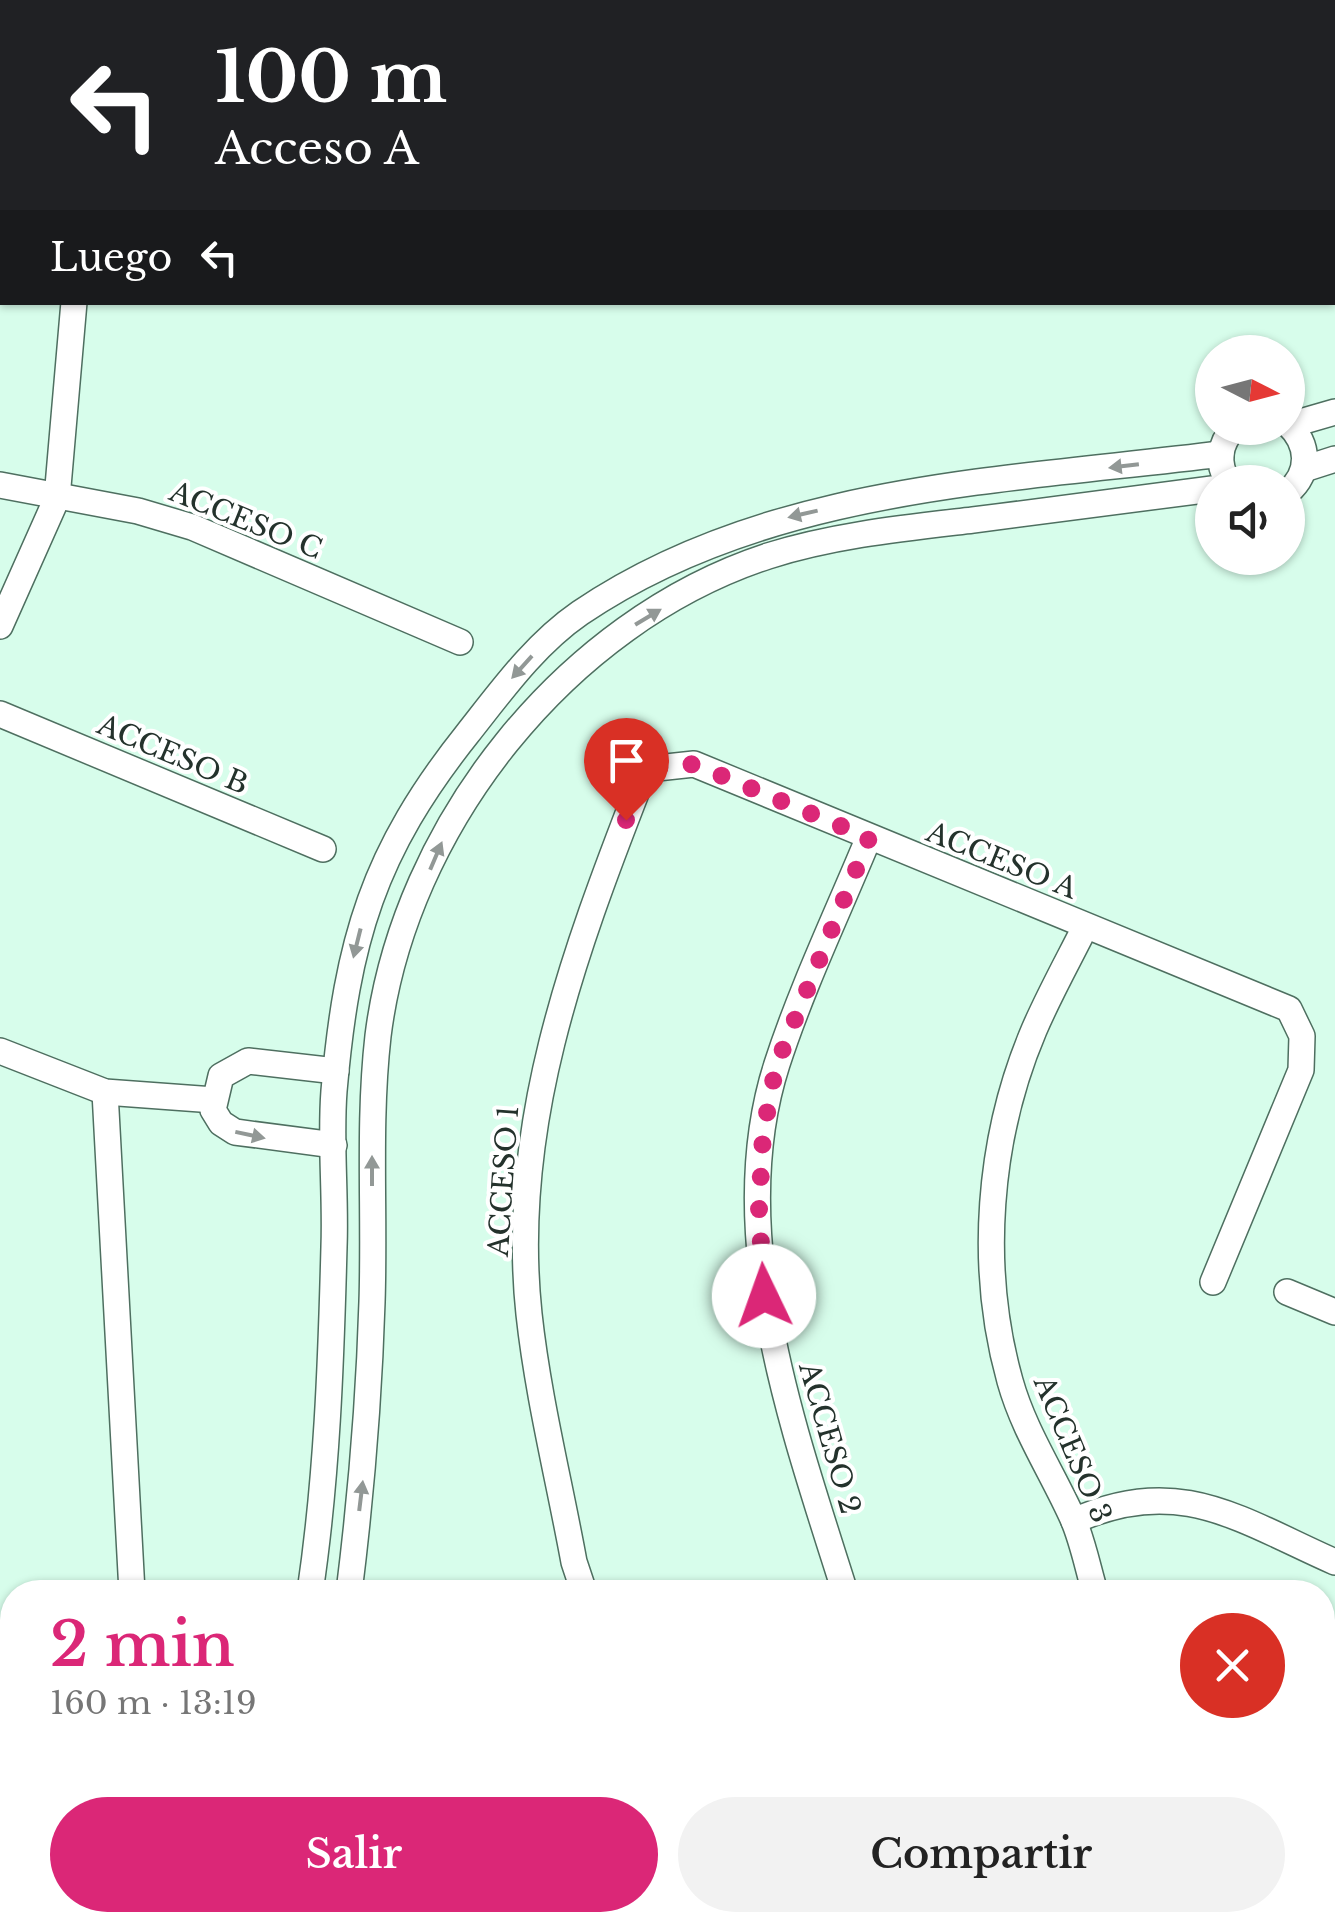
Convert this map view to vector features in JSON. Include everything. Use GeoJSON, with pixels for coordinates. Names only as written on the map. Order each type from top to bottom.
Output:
{"type":"FeatureCollection","features":[{"type":"Feature","properties":{"kind":"street"},"geometry":{"type":"LineString","coordinates":[[0,626],[57,498],[74,305]]}},
{"type":"Feature","properties":{"kind":"street"},"geometry":{"type":"LineString","coordinates":[[1305,420],[1335,412]]}},
{"type":"Feature","properties":{"kind":"street"},"geometry":{"type":"LineString","coordinates":[[1224,465],[1221,454],[1226,445]]}},
{"type":"Feature","properties":{"kind":"street"},"geometry":{"type":"LineString","coordinates":[[312,1580],[324,1495],[336,1070],[351,964],[368,896],[407,815],[523,663],[578,614],[717,539],[801,514],[930,491],[1221,454]]}},
{"type":"Feature","properties":{"kind":"street"},"geometry":{"type":"LineString","coordinates":[[1305,469],[1335,459]]}},
{"type":"Feature","properties":{"kind":"street","name":"ACCESO C"},"geometry":{"type":"LineString","coordinates":[[0,485],[138,511],[192,528],[460,642]]}},
{"type":"Feature","properties":{"kind":"street"},"geometry":{"type":"LineString","coordinates":[[350,1580],[364,1468],[372,1300],[372,1099],[379,1030],[404,931],[448,828],[492,762],[536,707],[584,659],[701,586],[767,557],[919,527],[1195,492]]}},
{"type":"Feature","properties":{"kind":"street","name":"ACCESO B"},"geometry":{"type":"LineString","coordinates":[[0,714],[323,849]]}},
{"type":"Feature","properties":{"kind":"street","name":"ACCESO A"},"geometry":{"type":"LineString","coordinates":[[694,764],[1289,1009],[1302,1036],[1301,1070],[1213,1282]]}},
{"type":"Feature","properties":{"kind":"street","name":"ACCESO 1"},"geometry":{"type":"LineString","coordinates":[[580,1580],[529,1314],[526,1218],[532,1128],[547,1054],[582,932],[640,783],[656,768],[694,764]]}},
{"type":"Feature","properties":{"kind":"street","name":"ACCESO 2"},"geometry":{"type":"LineString","coordinates":[[841,1580],[786,1405],[764,1296],[759,1210],[763,1134],[776,1066],[869,838]]}},
{"type":"Feature","properties":{"kind":"street","name":"ACCESO 3"},"geometry":{"type":"LineString","coordinates":[[1085,927],[1028,1050],[1000,1143],[990,1246],[996,1322],[1010,1382],[1034,1448],[1074,1521],[1091,1580]]}},
{"type":"Feature","properties":{"kind":"street"},"geometry":{"type":"LineString","coordinates":[[0,1051],[106,1092],[214,1100]]}},
{"type":"Feature","properties":{"kind":"street"},"geometry":{"type":"LineString","coordinates":[[334,1145],[234,1132],[220,1123],[214,1100],[221,1076],[248,1061],[336,1070]]}},
{"type":"Feature","properties":{"kind":"street"},"geometry":{"type":"LineString","coordinates":[[106,1092],[131,1580]]}},
{"type":"Feature","properties":{"kind":"street"},"geometry":{"type":"LineString","coordinates":[[1288,1292],[1335,1312]]}},
{"type":"Feature","properties":{"kind":"street"},"geometry":{"type":"LineString","coordinates":[[1074,1521],[1112,1504],[1159,1498],[1208,1506],[1335,1562]]}},
{"type":"Feature","properties":{"kind":"route"},"geometry":{"type":"LineString","coordinates":[[626,820],[640,783],[656,768],[694,764],[869,838],[776,1066],[763,1134],[759,1210],[764,1296]]}}]}
